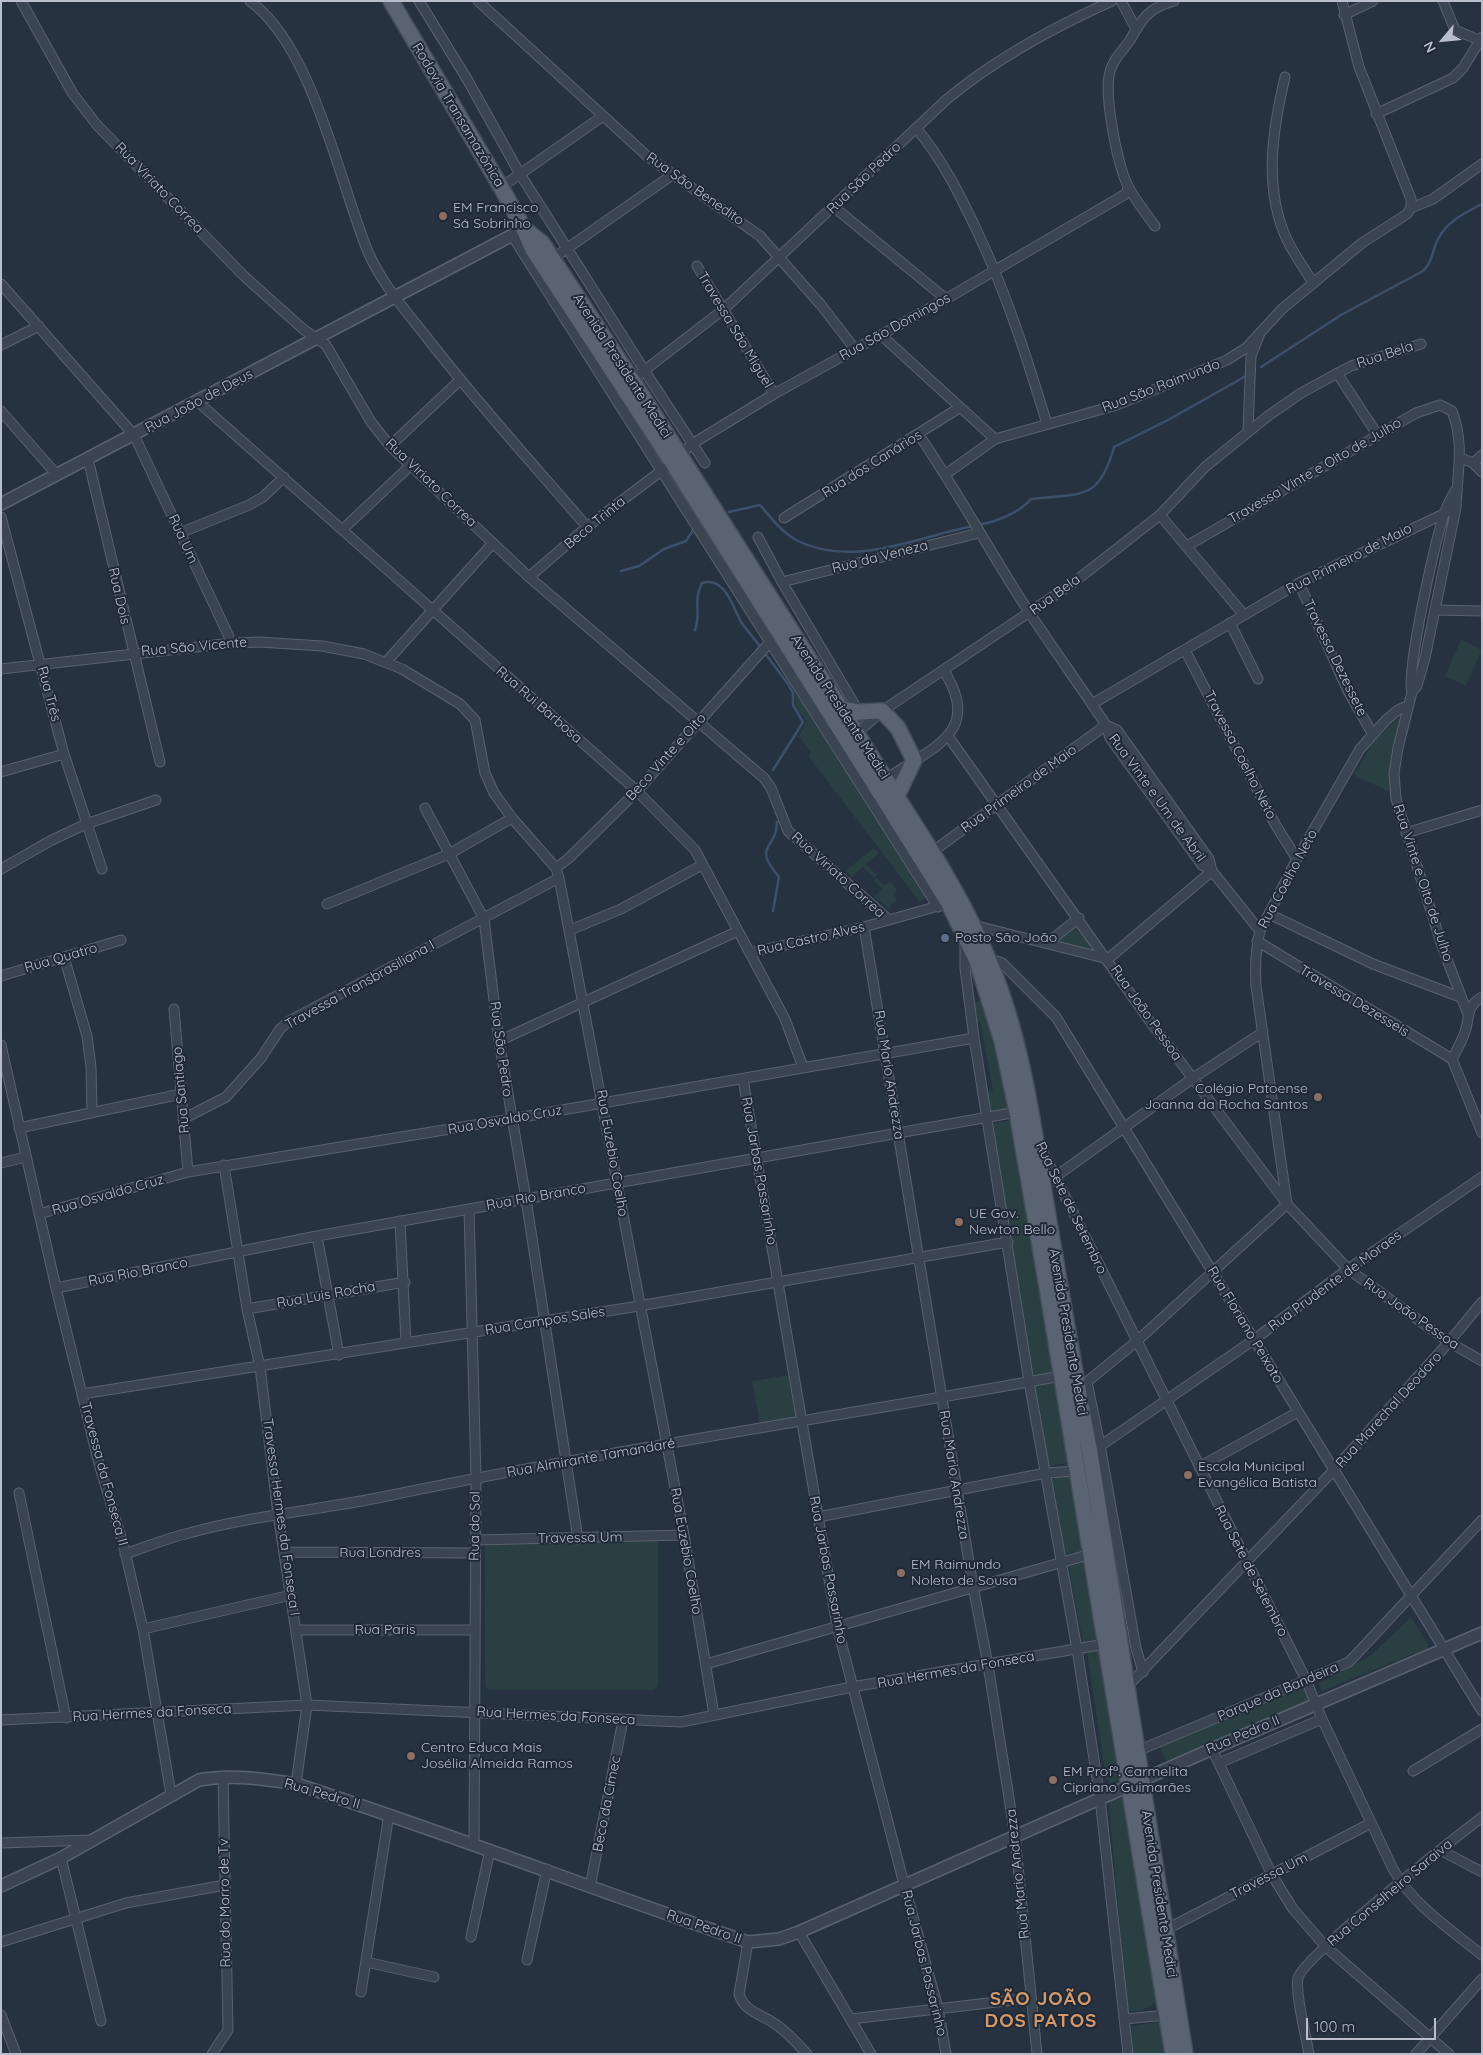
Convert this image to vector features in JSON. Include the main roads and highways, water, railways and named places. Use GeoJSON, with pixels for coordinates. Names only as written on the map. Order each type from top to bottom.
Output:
{"type":"FeatureCollection","features":[{"type":"Feature","properties":{"kind":"main road","name":"Rodovia Transamazônica"},"geometry":{"type":"LineString","coordinates":[[391,1],[501,187],[518,233]]}},
{"type":"Feature","properties":{"kind":"main road","name":"Avenida Presidente Medici"},"geometry":{"type":"LineString","coordinates":[[518,233],[542,244],[638,375],[671,463],[841,709],[852,737]]}},
{"type":"Feature","properties":{"kind":"main road","name":"Avenida Presidente Medici"},"geometry":{"type":"LineString","coordinates":[[518,233],[533,250],[852,737],[881,783],[948,902],[969,930],[982,960],[1002,1041],[1018,1082],[1035,1136],[1095,1449],[1088,1494],[1090,1554],[1105,1644],[1130,1754]]}},
{"type":"Feature","properties":{"kind":"main road"},"geometry":{"type":"LineString","coordinates":[[841,709],[859,712],[882,711],[898,728],[914,760],[897,796]]}},
{"type":"Feature","properties":{"kind":"main road","name":"Avenida Presidente Medici"},"geometry":{"type":"LineString","coordinates":[[881,783],[897,796],[932,852],[948,902]]}},
{"type":"Feature","properties":{"kind":"main road","name":"Avenida Presidente Medici"},"geometry":{"type":"LineString","coordinates":[[1018,1082],[1017,1112],[1077,1471],[1088,1494],[1126,1688],[1130,1754],[1134,1783],[1166,1973],[1185,2054]]}},
{"type":"Feature","properties":{"kind":"main road","name":"Avenida Presidente Medici"},"geometry":{"type":"LineString","coordinates":[[1134,1783],[1167,1929],[1166,2015],[1173,2054]]}},
{"type":"Feature","properties":{"kind":"waterway"},"geometry":{"type":"LineString","coordinates":[[1261,367],[1341,315],[1423,271],[1431,260],[1438,239],[1446,227],[1457,218],[1482,204]]}},
{"type":"Feature","properties":{"kind":"waterway"},"geometry":{"type":"LineString","coordinates":[[978,525],[1007,516],[1020,509],[1031,499],[1063,496],[1086,491],[1094,486],[1102,477],[1114,447],[1168,420],[1246,376]]}},
{"type":"Feature","properties":{"kind":"waterway"},"geometry":{"type":"LineString","coordinates":[[729,512],[760,505],[781,529],[796,540],[817,548],[839,552],[884,548],[973,526]]}},
{"type":"Feature","properties":{"kind":"waterway"},"geometry":{"type":"LineString","coordinates":[[621,571],[639,566],[664,549],[686,541],[694,529]]}},
{"type":"Feature","properties":{"kind":"waterway"},"geometry":{"type":"LineString","coordinates":[[695,630],[698,617],[697,602],[699,590],[702,583],[710,582],[717,584],[727,594],[741,622],[761,648]]}},
{"type":"Feature","properties":{"kind":"waterway"},"geometry":{"type":"LineString","coordinates":[[764,652],[788,684],[793,693],[793,705],[803,722],[773,770]]}},
{"type":"Feature","properties":{"kind":"waterway"},"geometry":{"type":"LineString","coordinates":[[773,911],[779,877],[771,866],[766,852],[776,831],[777,822]]}},
{"type":"Feature","properties":{"kind":"place","name":"EM Francisco Sá Sobrinho"},"geometry":{"type":"Point","coordinates":[443,216]}},
{"type":"Feature","properties":{"kind":"place","name":"Posto São João"},"geometry":{"type":"Point","coordinates":[945,938]}},
{"type":"Feature","properties":{"kind":"place","name":"Colégio Patoense Joanna da Rocha Santos"},"geometry":{"type":"Point","coordinates":[1318,1097]}},
{"type":"Feature","properties":{"kind":"place","name":"UE Gov. Newton Bello"},"geometry":{"type":"Point","coordinates":[959,1222]}},
{"type":"Feature","properties":{"kind":"place","name":"Escola Municipal Evangélica Batista"},"geometry":{"type":"Point","coordinates":[1188,1475]}},
{"type":"Feature","properties":{"kind":"place","name":"EM Raimundo Noleto de Sousa"},"geometry":{"type":"Point","coordinates":[901,1573]}},
{"type":"Feature","properties":{"kind":"place","name":"Centro Educa Mais Josélia Almeida Ramos"},"geometry":{"type":"Point","coordinates":[411,1756]}},
{"type":"Feature","properties":{"kind":"place","name":"EM Profª. Carmelita Cipriano Guimarães"},"geometry":{"type":"Point","coordinates":[1053,1780]}},
{"type":"Feature","properties":{"kind":"district","name":"SÃO JOÃO DOS PATOS"},"geometry":{"type":"Point","coordinates":[1041,2010]}}]}
